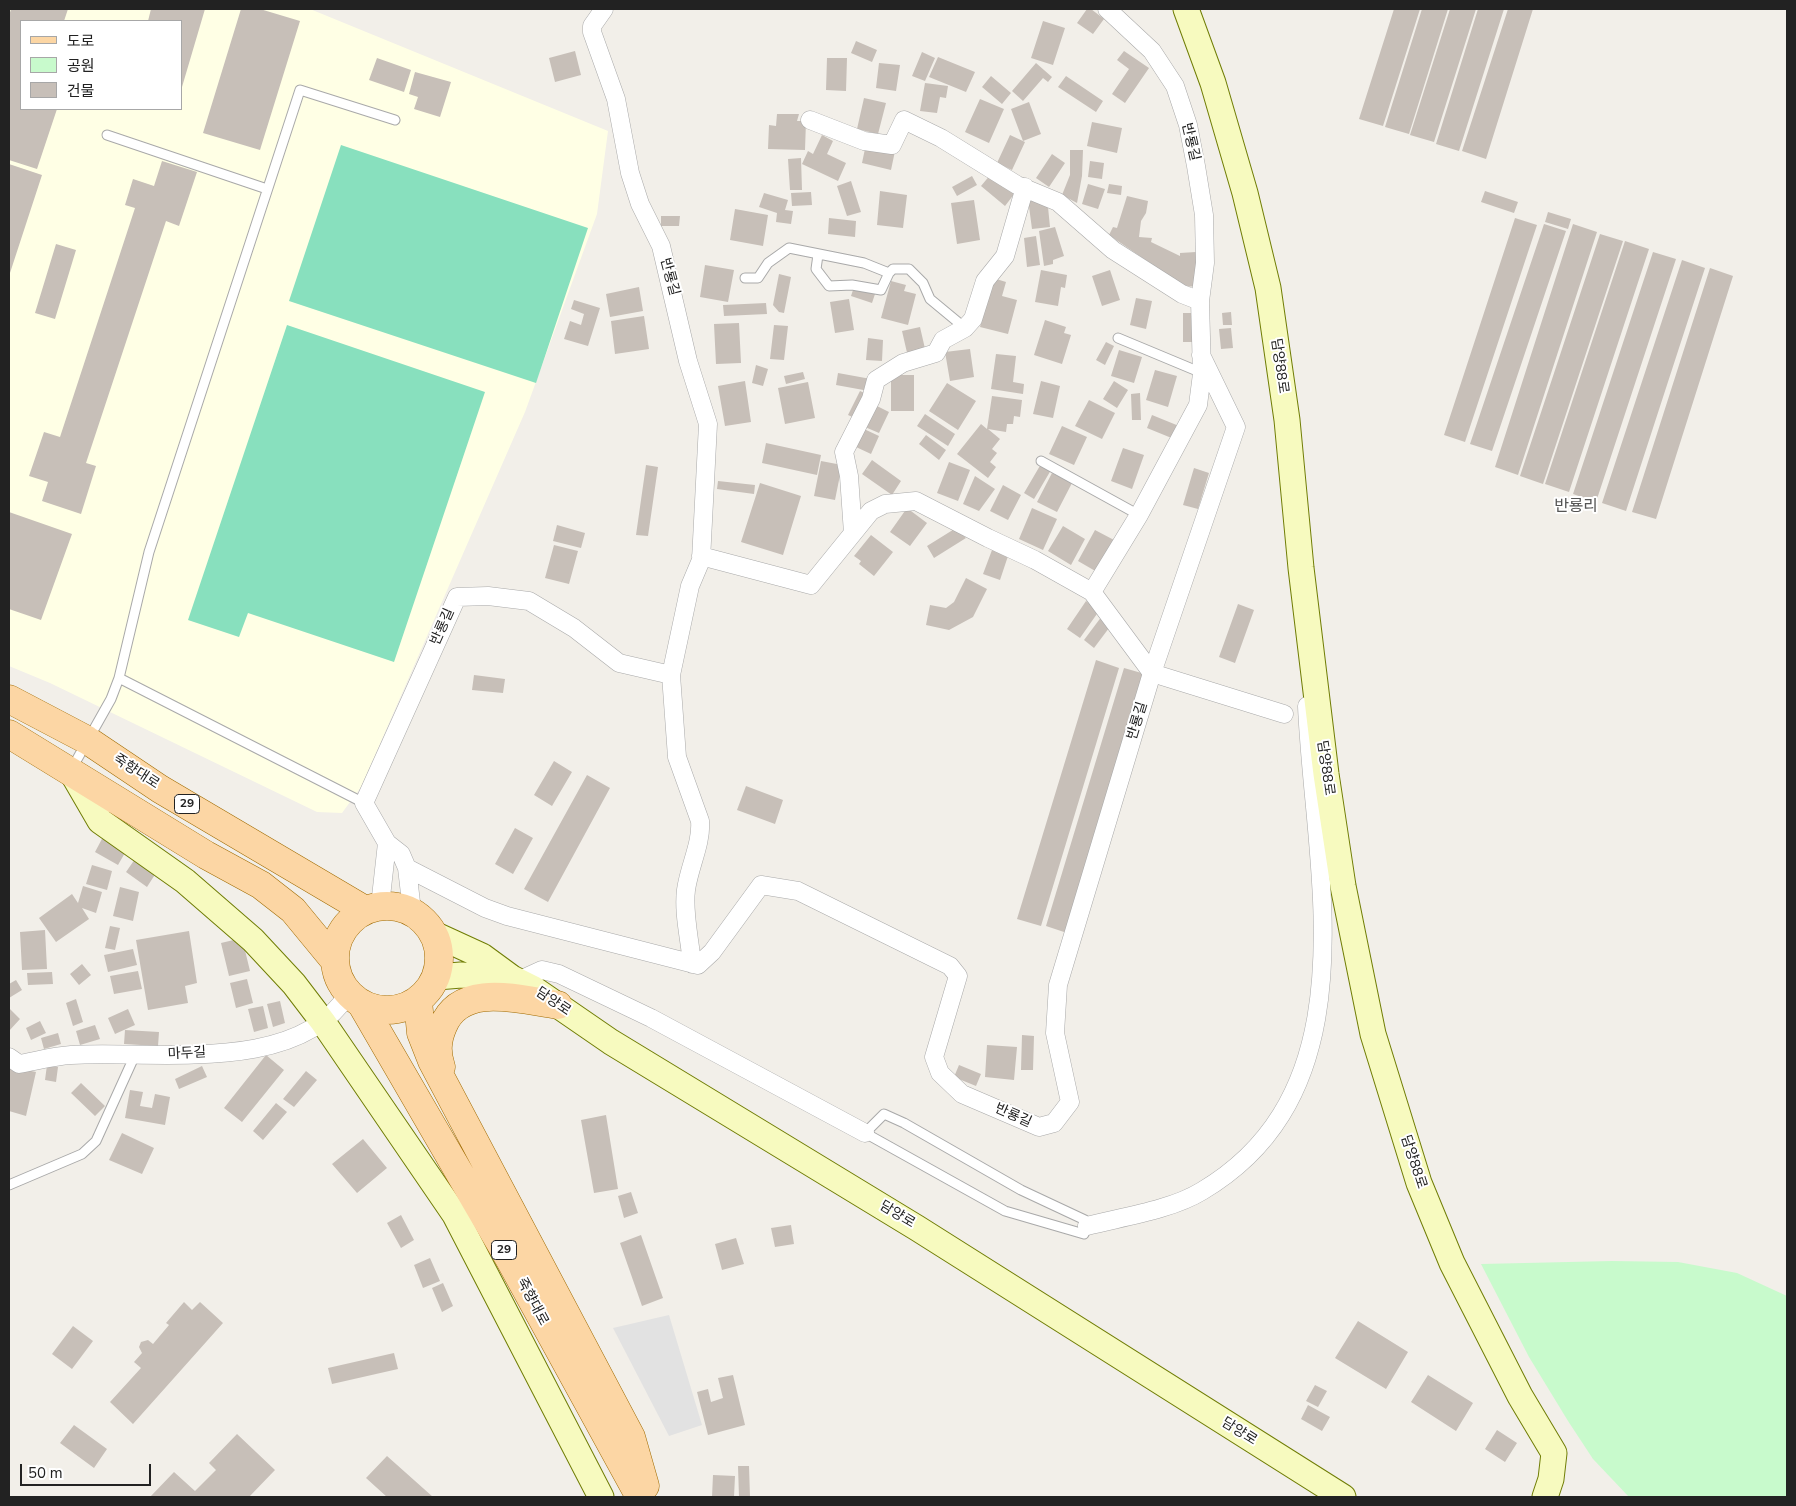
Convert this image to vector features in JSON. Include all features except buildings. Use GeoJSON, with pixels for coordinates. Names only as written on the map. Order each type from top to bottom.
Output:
{"type":"FeatureCollection","features":[{"type":"Feature","properties":{"kind":"main road","name":"담양88로"},"geometry":{"type":"LineString","coordinates":[[1186,9],[1213,83],[1242,184],[1268,288],[1287,420],[1300,568],[1326,774],[1341,877],[1373,1034],[1419,1183],[1452,1263],[1520,1396],[1554,1453],[1553,1472],[1544,1497]]}},
{"type":"Feature","properties":{"kind":"main road","name":"죽향대로"},"geometry":{"type":"LineString","coordinates":[[9,699],[86,740],[160,788],[372,908]]}},
{"type":"Feature","properties":{"kind":"main road","name":"29"},"geometry":{"type":"LineString","coordinates":[[9,734],[206,855],[261,885],[293,910],[335,961]]}},
{"type":"Feature","properties":{"kind":"main road"},"geometry":{"type":"LineString","coordinates":[[71,771],[100,821],[185,881],[253,940],[294,984],[324,1022],[455,1215],[601,1497]]}},
{"type":"Feature","properties":{"kind":"main road"},"geometry":{"type":"LineString","coordinates":[[396,906],[412,911],[425,920],[434,934],[439,948],[440,962],[437,977],[429,990],[418,1001],[400,1010],[381,1011],[355,999],[339,979],[335,961],[336,946],[342,931],[352,919],[372,908],[396,906]]}},
{"type":"Feature","properties":{"kind":"main road"},"geometry":{"type":"LineString","coordinates":[[434,934],[482,956],[515,979]]}},
{"type":"Feature","properties":{"kind":"main road","name":"담양로"},"geometry":{"type":"LineString","coordinates":[[437,977],[461,975],[515,979],[558,1005],[611,1042],[917,1228],[1343,1497]]}},
{"type":"Feature","properties":{"kind":"main road"},"geometry":{"type":"LineString","coordinates":[[450,1097],[437,1055],[438,1042],[444,1022],[458,1005],[476,998],[492,997],[558,1005]]}},
{"type":"Feature","properties":{"kind":"main road","name":"죽향대로"},"geometry":{"type":"LineString","coordinates":[[355,999],[505,1252],[640,1497]]}},
{"type":"Feature","properties":{"kind":"main road","name":"죽향대로"},"geometry":{"type":"LineString","coordinates":[[418,1001],[421,1033],[450,1097],[631,1436],[648,1497]]}},
{"type":"Feature","properties":{"kind":"street","name":"반룡길"},"geometry":{"type":"LineString","coordinates":[[604,9],[592,26],[592,32],[616,99],[630,173],[640,204],[660,246],[688,361],[708,424],[701,556],[690,586],[671,675],[677,757],[700,821],[701,830],[689,868],[686,893],[692,964],[698,965],[712,952],[760,885],[798,891],[950,966],[958,976],[934,1056],[940,1073],[962,1094],[1040,1127],[1054,1123],[1070,1102],[1055,1034],[1058,985],[1152,673],[1236,427],[1201,355]]}},
{"type":"Feature","properties":{"kind":"street","name":"반룡길"},"geometry":{"type":"LineString","coordinates":[[1092,592],[1139,515],[1198,405],[1202,374],[1200,302],[1205,263],[1204,215],[1188,125],[1174,86],[1152,51],[1107,9]]}},
{"type":"Feature","properties":{"kind":"street"},"geometry":{"type":"LineString","coordinates":[[810,120],[864,141],[892,145],[904,120],[941,138],[1025,188],[1058,202],[1113,250],[1182,294],[1200,302]]}},
{"type":"Feature","properties":{"kind":"street"},"geometry":{"type":"LineString","coordinates":[[853,533],[849,476],[844,452],[871,399],[876,380],[903,363],[936,353],[943,340],[965,328],[973,320],[985,281],[1006,256],[1025,188]]}},
{"type":"Feature","properties":{"kind":"street"},"geometry":{"type":"LineString","coordinates":[[701,556],[811,586],[871,511],[884,504],[916,501],[1035,560],[1092,592],[1152,673],[1284,714]]}},
{"type":"Feature","properties":{"kind":"street"},"geometry":{"type":"LineString","coordinates":[[1087,1226],[1167,1205],[1201,1192],[1244,1161],[1274,1128],[1296,1092],[1312,1045],[1320,997],[1323,934],[1308,732],[1300,568]]}},
{"type":"Feature","properties":{"kind":"street","name":"반룡길"},"geometry":{"type":"LineString","coordinates":[[364,803],[457,597],[488,596],[529,601],[574,628],[619,662],[671,675]]}},
{"type":"Feature","properties":{"kind":"street"},"geometry":{"type":"LineString","coordinates":[[364,803],[387,843],[400,854],[408,868],[412,911]]}},
{"type":"Feature","properties":{"kind":"street"},"geometry":{"type":"LineString","coordinates":[[372,908],[387,843]]}},
{"type":"Feature","properties":{"kind":"street"},"geometry":{"type":"LineString","coordinates":[[408,868],[486,908],[507,916],[692,964]]}},
{"type":"Feature","properties":{"kind":"street"},"geometry":{"type":"LineString","coordinates":[[515,979],[542,970],[559,974],[651,1018],[865,1132]]}},
{"type":"Feature","properties":{"kind":"street","name":"마두길"},"geometry":{"type":"LineString","coordinates":[[9,1057],[19,1064],[70,1055],[171,1056],[255,1050],[277,1044],[324,1022],[355,999]]}},
{"type":"Feature","properties":{"kind":"lane"},"geometry":{"type":"LineString","coordinates":[[71,771],[86,740],[111,698],[119,678],[149,552],[300,90],[395,120]]}},
{"type":"Feature","properties":{"kind":"lane"},"geometry":{"type":"LineString","coordinates":[[107,135],[267,189]]}},
{"type":"Feature","properties":{"kind":"lane"},"geometry":{"type":"LineString","coordinates":[[745,278],[758,278],[768,263],[789,248],[864,263],[888,273]]}},
{"type":"Feature","properties":{"kind":"lane"},"geometry":{"type":"LineString","coordinates":[[818,255],[816,269],[829,286],[852,285],[869,290],[881,290],[888,273],[893,269],[909,269],[923,283],[930,299],[965,328]]}},
{"type":"Feature","properties":{"kind":"lane"},"geometry":{"type":"LineString","coordinates":[[1118,338],[1202,374]]}},
{"type":"Feature","properties":{"kind":"lane"},"geometry":{"type":"LineString","coordinates":[[1041,461],[1139,515]]}},
{"type":"Feature","properties":{"kind":"lane"},"geometry":{"type":"LineString","coordinates":[[119,678],[364,803]]}},
{"type":"Feature","properties":{"kind":"lane"},"geometry":{"type":"LineString","coordinates":[[9,1185],[82,1154],[96,1141],[135,1055]]}},
{"type":"Feature","properties":{"kind":"lane"},"geometry":{"type":"LineString","coordinates":[[884,1114],[904,1123],[1021,1190],[1085,1220],[1087,1226],[1084,1234],[1004,1211],[865,1132],[884,1114]]}},
{"type":"Feature","properties":{"kind":"shaded area"},"geometry":{"type":"Polygon","coordinates":[[[9,9],[310,9],[608,131],[597,214],[525,412],[361,787],[342,813],[317,812],[50,683],[9,666],[9,9]]]}},
{"type":"Feature","properties":{"kind":"shaded area"},"geometry":{"type":"Polygon","coordinates":[[[669,1315],[702,1425],[669,1436],[613,1328],[669,1315]]]}},
{"type":"Feature","properties":{"kind":"green space"},"geometry":{"type":"Polygon","coordinates":[[[341,145],[588,228],[536,383],[289,301],[341,145]]]}},
{"type":"Feature","properties":{"kind":"green space"},"geometry":{"type":"Polygon","coordinates":[[[287,325],[485,392],[394,662],[248,613],[239,637],[188,620],[287,325]]]}},
{"type":"Feature","properties":{"kind":"green space"},"geometry":{"type":"Polygon","coordinates":[[[1612,1261],[1678,1262],[1737,1273],[1787,1296],[1787,1497],[1629,1497],[1593,1459],[1529,1357],[1481,1264],[1612,1261]]]}},
{"type":"Feature","properties":{"kind":"district","name":"반룡리"},"geometry":{"type":"Point","coordinates":[1576,507]}}]}
